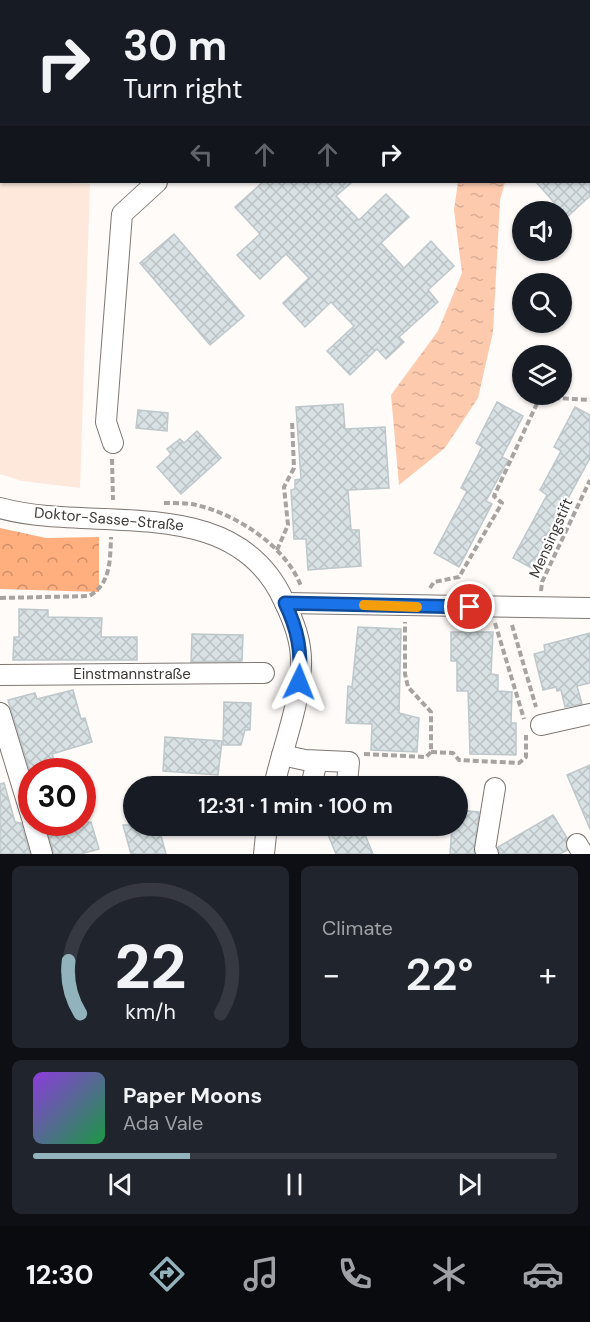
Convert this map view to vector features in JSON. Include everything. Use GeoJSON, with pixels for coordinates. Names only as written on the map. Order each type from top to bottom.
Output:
{"type":"FeatureCollection","features":[{"type":"Feature","properties":{"kind":"street"},"geometry":{"type":"LineString","coordinates":[[113,443],[106,422],[122,214],[156,183]]}},
{"type":"Feature","properties":{"kind":"street","name":"Doktor-Sasse-Straße"},"geometry":{"type":"LineString","coordinates":[[0,508],[68,519],[189,526],[210,532],[243,552],[262,568],[279,590],[295,624],[301,665],[298,699],[277,776]]}},
{"type":"Feature","properties":{"kind":"street"},"geometry":{"type":"LineString","coordinates":[[285,603],[410,607],[590,608]]}},
{"type":"Feature","properties":{"kind":"street","name":"Einstmannstraße"},"geometry":{"type":"LineString","coordinates":[[0,675],[264,673]]}},
{"type":"Feature","properties":{"kind":"street"},"geometry":{"type":"LineString","coordinates":[[0,712],[18,773]]}},
{"type":"Feature","properties":{"kind":"street"},"geometry":{"type":"LineString","coordinates":[[530,727],[590,714]]}},
{"type":"Feature","properties":{"kind":"street"},"geometry":{"type":"LineString","coordinates":[[282,755],[317,761],[349,762],[348,776]]}},
{"type":"Feature","properties":{"kind":"street"},"geometry":{"type":"LineString","coordinates":[[313,776],[317,761]]}},
{"type":"Feature","properties":{"kind":"street"},"geometry":{"type":"LineString","coordinates":[[488,854],[485,849],[495,788]]}},
{"type":"Feature","properties":{"kind":"street"},"geometry":{"type":"LineString","coordinates":[[37,836],[42,854]]}},
{"type":"Feature","properties":{"kind":"street"},"geometry":{"type":"LineString","coordinates":[[264,854],[266,836]]}},
{"type":"Feature","properties":{"kind":"path"},"geometry":{"type":"LineString","coordinates":[[349,762],[360,754],[426,757],[431,752],[431,712],[408,687],[405,674],[410,607],[434,582],[459,577],[502,504],[494,496],[540,397],[590,400]]}},
{"type":"Feature","properties":{"kind":"path"},"geometry":{"type":"LineString","coordinates":[[276,550],[288,525],[284,488],[294,468],[292,421]]}},
{"type":"Feature","properties":{"kind":"path"},"geometry":{"type":"LineString","coordinates":[[113,443],[113,500]]}},
{"type":"Feature","properties":{"kind":"path","name":"Mensingstift"},"geometry":{"type":"LineString","coordinates":[[540,607],[542,582],[590,480]]}},
{"type":"Feature","properties":{"kind":"path"},"geometry":{"type":"LineString","coordinates":[[0,598],[77,598],[93,594],[101,587],[108,574],[112,521]]}},
{"type":"Feature","properties":{"kind":"path"},"geometry":{"type":"LineString","coordinates":[[431,752],[453,753],[459,760],[519,763],[526,757],[530,727],[498,607]]}},
{"type":"Feature","properties":{"kind":"path"},"geometry":{"type":"LineString","coordinates":[[498,607],[508,664],[530,727]]}},
{"type":"Feature","properties":{"kind":"shaded area"},"geometry":{"type":"Polygon","coordinates":[[[0,183],[90,184],[80,488],[22,481],[0,474],[0,183]]]}},
{"type":"Feature","properties":{"kind":"green space"},"geometry":{"type":"Polygon","coordinates":[[[0,528],[46,538],[99,537],[99,592],[0,589],[0,528]]]}},
{"type":"Feature","properties":{"kind":"water"},"geometry":{"type":"Polygon","coordinates":[[[458,183],[505,183],[500,200],[493,332],[478,398],[445,448],[399,485],[391,395],[438,331],[462,273],[454,210],[458,183]]]}},
{"type":"Feature","properties":{"kind":"building"},"geometry":{"type":"Polygon","coordinates":[[[262,183],[351,183],[336,196],[359,220],[386,194],[409,217],[381,243],[404,268],[431,241],[454,266],[428,290],[438,302],[399,337],[404,342],[386,359],[377,349],[350,375],[327,351],[354,326],[331,302],[305,327],[283,303],[309,278],[286,254],[260,279],[237,255],[260,234],[235,207],[262,183]]]}},
{"type":"Feature","properties":{"kind":"building"},"geometry":{"type":"Polygon","coordinates":[[[537,183],[590,183],[590,196],[572,212],[572,201],[553,201],[537,183]]]}},
{"type":"Feature","properties":{"kind":"building"},"geometry":{"type":"Polygon","coordinates":[[[174,234],[244,316],[210,345],[140,263],[174,234]]]}},
{"type":"Feature","properties":{"kind":"building"},"geometry":{"type":"Polygon","coordinates":[[[497,402],[523,416],[502,457],[508,460],[486,501],[492,504],[459,567],[434,553],[467,491],[461,488],[482,447],[476,443],[497,402]]]}},
{"type":"Feature","properties":{"kind":"building"},"geometry":{"type":"Polygon","coordinates":[[[343,404],[345,429],[385,427],[389,488],[348,490],[351,530],[359,530],[361,566],[308,570],[306,539],[294,539],[291,490],[295,489],[295,480],[301,479],[296,407],[343,404]]]}},
{"type":"Feature","properties":{"kind":"building"},"geometry":{"type":"Polygon","coordinates":[[[575,407],[590,415],[590,458],[565,504],[571,508],[537,571],[513,558],[547,495],[540,490],[561,451],[554,447],[575,407]]]}},
{"type":"Feature","properties":{"kind":"building"},"geometry":{"type":"Polygon","coordinates":[[[138,410],[168,413],[167,431],[136,428],[138,410]]]}},
{"type":"Feature","properties":{"kind":"building"},"geometry":{"type":"Polygon","coordinates":[[[197,431],[221,458],[181,494],[157,467],[171,454],[167,449],[180,439],[184,443],[197,431]]]}},
{"type":"Feature","properties":{"kind":"building"},"geometry":{"type":"Polygon","coordinates":[[[19,609],[48,610],[48,617],[102,618],[101,637],[137,637],[137,660],[13,660],[14,637],[19,637],[19,609]]]}},
{"type":"Feature","properties":{"kind":"building"},"geometry":{"type":"Polygon","coordinates":[[[358,627],[401,629],[399,713],[419,718],[417,752],[371,750],[372,724],[346,723],[348,686],[352,687],[358,627]]]}},
{"type":"Feature","properties":{"kind":"building"},"geometry":{"type":"Polygon","coordinates":[[[451,632],[493,632],[491,674],[498,675],[498,691],[512,692],[511,723],[516,723],[516,755],[470,754],[468,691],[457,691],[457,661],[451,661],[451,632]]]}},
{"type":"Feature","properties":{"kind":"building"},"geometry":{"type":"Polygon","coordinates":[[[590,633],[590,683],[577,686],[582,704],[565,707],[561,690],[557,691],[556,687],[543,690],[534,654],[545,651],[544,645],[590,633]]]}},
{"type":"Feature","properties":{"kind":"building"},"geometry":{"type":"Polygon","coordinates":[[[192,634],[243,635],[242,661],[191,662],[192,634]]]}},
{"type":"Feature","properties":{"kind":"building"},"geometry":{"type":"Polygon","coordinates":[[[73,690],[81,719],[85,718],[92,742],[52,754],[53,758],[26,758],[8,700],[35,693],[37,699],[73,690]]]}},
{"type":"Feature","properties":{"kind":"building"},"geometry":{"type":"Polygon","coordinates":[[[224,702],[251,703],[250,730],[245,730],[241,745],[223,745],[224,702]]]}},
{"type":"Feature","properties":{"kind":"building"},"geometry":{"type":"Polygon","coordinates":[[[165,737],[222,741],[218,775],[163,771],[165,737]]]}},
{"type":"Feature","properties":{"kind":"building"},"geometry":{"type":"Polygon","coordinates":[[[590,765],[590,829],[567,775],[590,765]]]}},
{"type":"Feature","properties":{"kind":"building"},"geometry":{"type":"Polygon","coordinates":[[[4,783],[15,822],[18,822],[18,836],[25,836],[30,854],[0,854],[0,784],[4,783]]]}},
{"type":"Feature","properties":{"kind":"building"},"geometry":{"type":"Polygon","coordinates":[[[468,811],[479,812],[474,854],[450,854],[451,836],[468,836],[468,811]]]}},
{"type":"Feature","properties":{"kind":"building"},"geometry":{"type":"Polygon","coordinates":[[[553,815],[567,838],[567,850],[560,854],[500,854],[498,847],[553,815]]]}},
{"type":"Feature","properties":{"kind":"building"},"geometry":{"type":"Polygon","coordinates":[[[49,836],[95,836],[99,849],[81,854],[54,854],[49,836]]]}},
{"type":"Feature","properties":{"kind":"building"},"geometry":{"type":"Polygon","coordinates":[[[126,836],[161,836],[166,854],[131,854],[126,836]]]}},
{"type":"Feature","properties":{"kind":"building"},"geometry":{"type":"Polygon","coordinates":[[[329,836],[366,836],[373,854],[336,854],[329,836]]]}},
{"type":"Feature","properties":{"kind":"slow traffic"},"geometry":{"type":"LineString","coordinates":[[364,605],[417,607]]}},
{"type":"Feature","properties":{"kind":"route"},"geometry":{"type":"LineString","coordinates":[[299,682],[300,646],[295,624],[285,603],[470,607]]}}]}
